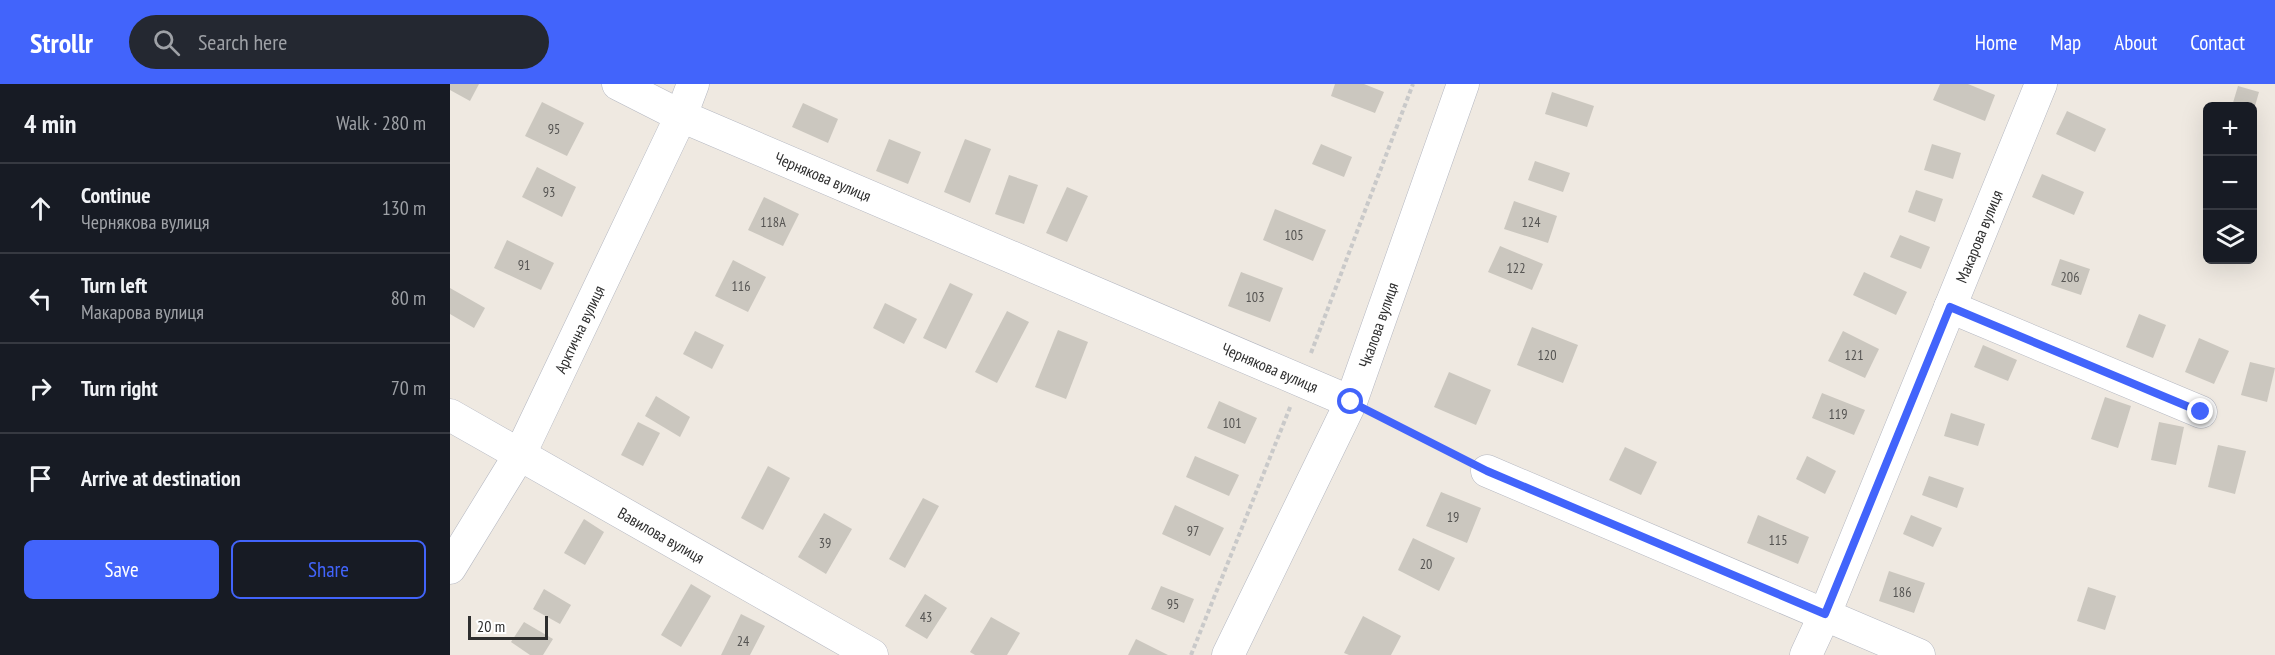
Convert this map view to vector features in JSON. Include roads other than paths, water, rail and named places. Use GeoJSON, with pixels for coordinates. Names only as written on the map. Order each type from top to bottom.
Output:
{"type":"FeatureCollection","features":[{"type":"Feature","properties":{"kind":"street","name":"Чернякова вулиця"},"geometry":{"type":"LineString","coordinates":[[618,84],[681,116],[1351,402]]}},
{"type":"Feature","properties":{"kind":"street","name":"Арктична вулиця"},"geometry":{"type":"LineString","coordinates":[[450,568],[520,454],[681,116],[693,84]]}},
{"type":"Feature","properties":{"kind":"street","name":"Чкалова вулиця"},"geometry":{"type":"LineString","coordinates":[[1228,655],[1351,402],[1462,84]]}},
{"type":"Feature","properties":{"kind":"street","name":"Макарова вулиця"},"geometry":{"type":"LineString","coordinates":[[1806,655],[1825,614],[2041,84]]}},
{"type":"Feature","properties":{"kind":"street"},"geometry":{"type":"LineString","coordinates":[[1950,307],[2201,412]]}},
{"type":"Feature","properties":{"kind":"street","name":"Вавилова вулиця"},"geometry":{"type":"LineString","coordinates":[[450,415],[872,655]]}},
{"type":"Feature","properties":{"kind":"street"},"geometry":{"type":"LineString","coordinates":[[1487,471],[1919,655]]}}]}
